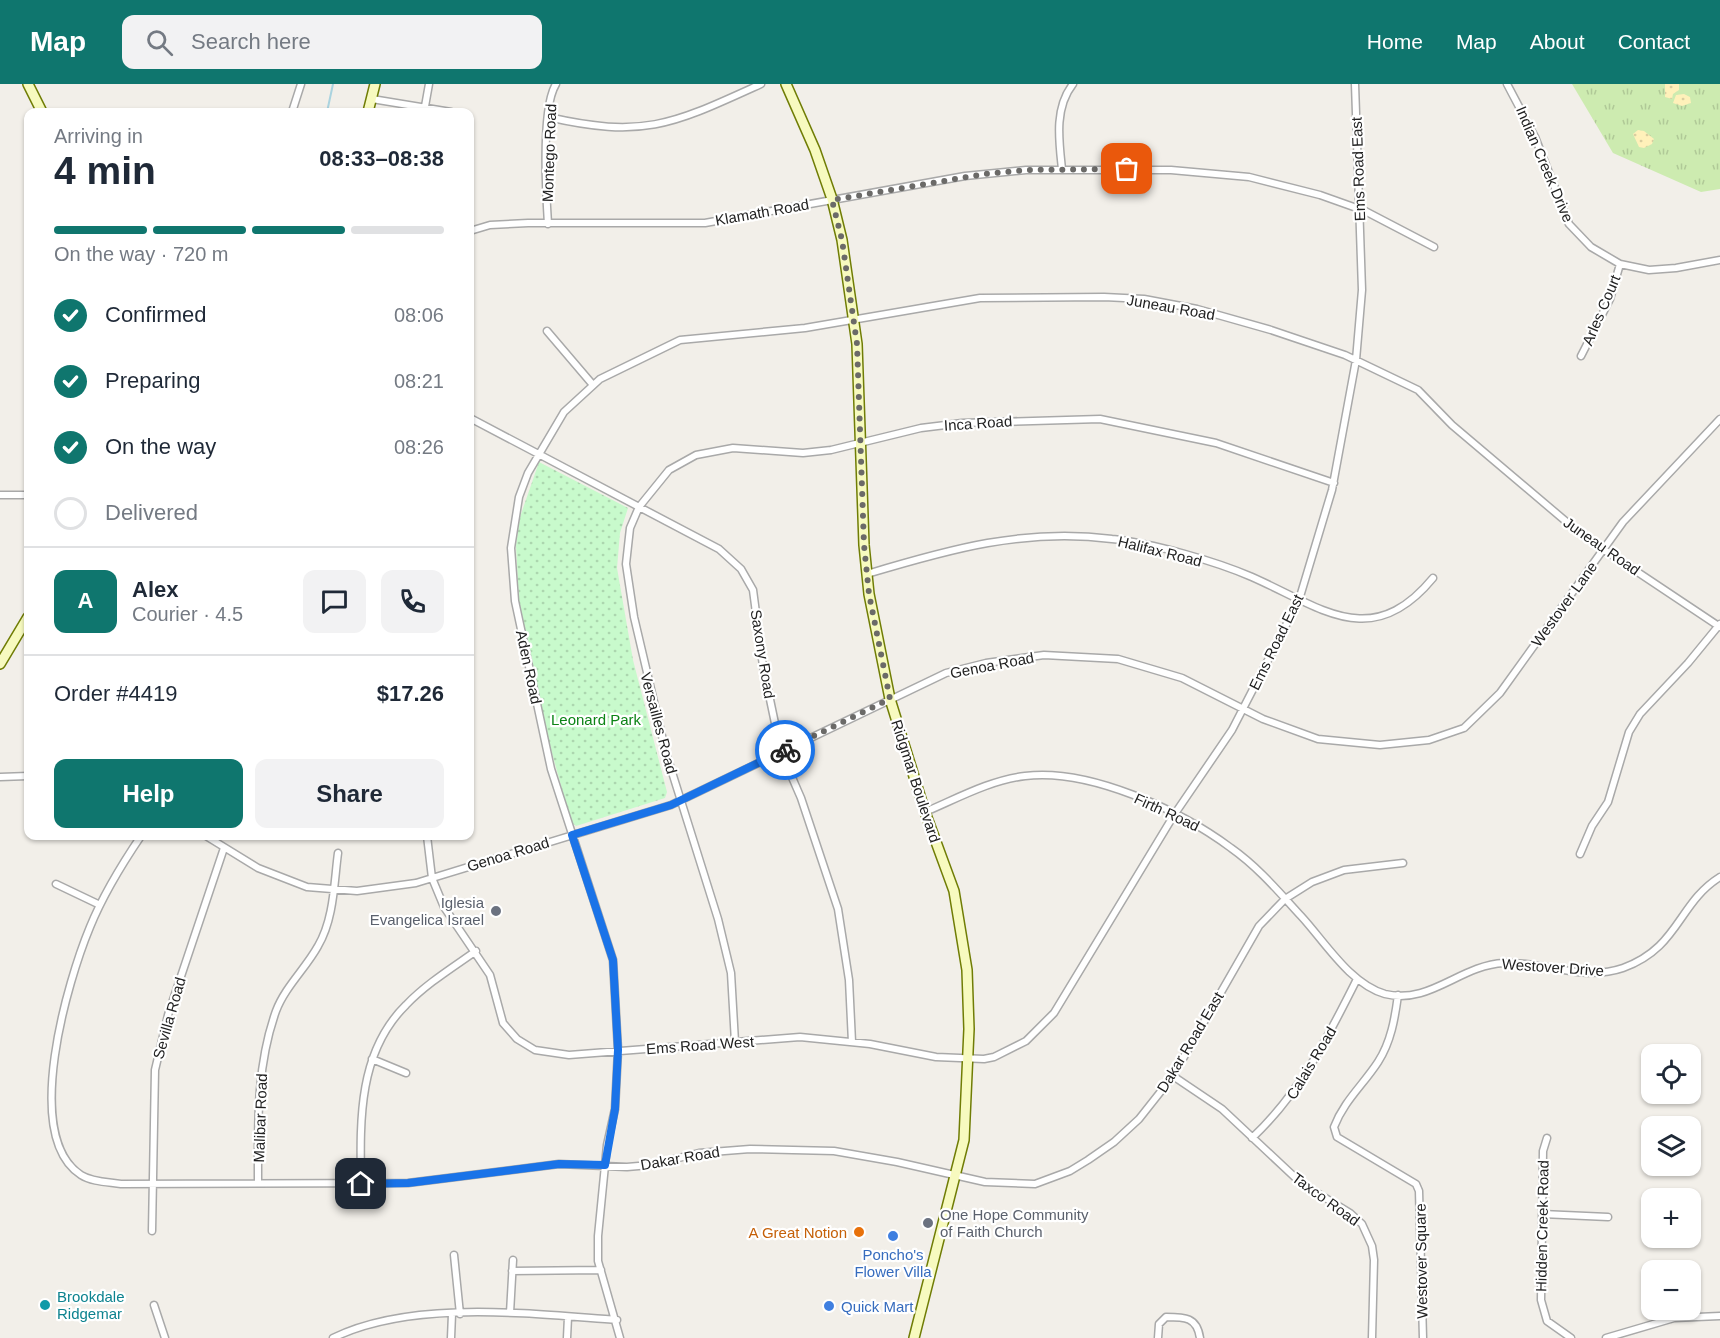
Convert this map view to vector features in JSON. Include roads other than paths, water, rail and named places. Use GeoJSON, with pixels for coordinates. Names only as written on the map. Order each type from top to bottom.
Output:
{"type":"FeatureCollection","features":[{"type":"Feature","properties":{"kind":"street"},"geometry":{"type":"LineString","coordinates":[[28,84],[40,108]]}},
{"type":"Feature","properties":{"kind":"street"},"geometry":{"type":"LineString","coordinates":[[293,108],[301,84]]}},
{"type":"Feature","properties":{"kind":"street"},"geometry":{"type":"LineString","coordinates":[[369,108],[375,84]]}},
{"type":"Feature","properties":{"kind":"street"},"geometry":{"type":"LineString","coordinates":[[424,108],[429,84]]}},
{"type":"Feature","properties":{"kind":"street","name":"Montego Road"},"geometry":{"type":"LineString","coordinates":[[548,224],[548,117],[556,84]]}},
{"type":"Feature","properties":{"kind":"street"},"geometry":{"type":"LineString","coordinates":[[548,117],[611,129],[660,126],[694,115],[761,84]]}},
{"type":"Feature","properties":{"kind":"street","name":"Ridgmar Boulevard"},"geometry":{"type":"LineString","coordinates":[[786,84],[832,200],[842,240],[854,320],[860,387],[867,574],[890,699],[925,812],[954,891],[969,995],[965,1128],[914,1338]]}},
{"type":"Feature","properties":{"kind":"street"},"geometry":{"type":"LineString","coordinates":[[1062,169],[1059,141],[1061,109],[1073,84]]}},
{"type":"Feature","properties":{"kind":"street","name":"Ems Road East"},"geometry":{"type":"LineString","coordinates":[[968,1058],[994,1057],[1014,1048],[1039,1030],[1054,1013],[1174,815],[1233,730],[1299,600],[1334,483],[1356,360],[1362,290],[1355,84]]}},
{"type":"Feature","properties":{"kind":"street","name":"Indian Creek Drive"},"geometry":{"type":"LineString","coordinates":[[1507,84],[1535,137],[1569,224],[1591,247],[1620,264],[1649,270],[1720,261]]}},
{"type":"Feature","properties":{"kind":"street"},"geometry":{"type":"LineString","coordinates":[[372,99],[415,108]]}},
{"type":"Feature","properties":{"kind":"street","name":"Klamath Road"},"geometry":{"type":"LineString","coordinates":[[474,230],[490,225],[687,224],[965,176],[1062,169],[1171,170],[1250,177],[1320,195],[1359,209],[1434,247]]}},
{"type":"Feature","properties":{"kind":"street","name":"Arles Court"},"geometry":{"type":"LineString","coordinates":[[1581,356],[1610,299],[1620,264]]}},
{"type":"Feature","properties":{"kind":"street","name":"Juneau Road"},"geometry":{"type":"LineString","coordinates":[[539,454],[564,412],[593,385],[620,368],[680,340],[806,328],[990,297],[1144,299],[1197,309],[1271,330],[1356,360],[1418,390],[1452,426],[1582,535],[1720,626]]}},
{"type":"Feature","properties":{"kind":"street"},"geometry":{"type":"LineString","coordinates":[[547,331],[593,385]]}},
{"type":"Feature","properties":{"kind":"street","name":"Inca Road"},"geometry":{"type":"LineString","coordinates":[[639,507],[669,470],[696,455],[733,448],[803,453],[831,450],[921,428],[962,423],[1100,419],[1216,443],[1334,483]]}},
{"type":"Feature","properties":{"kind":"street","name":"Westover Lane"},"geometry":{"type":"LineString","coordinates":[[1507,684],[1623,522],[1720,419]]}},
{"type":"Feature","properties":{"kind":"street","name":"Saxony Road"},"geometry":{"type":"LineString","coordinates":[[474,420],[730,557],[749,582],[755,603],[763,666],[781,752],[801,798],[838,909],[849,981],[852,1042]]}},
{"type":"Feature","properties":{"kind":"street","name":"Aden Road"},"geometry":{"type":"LineString","coordinates":[[539,454],[528,473],[513,525],[511,548],[515,601],[551,769],[613,960],[618,1050],[615,1109],[598,1221],[598,1261],[617,1320],[620,1338]]}},
{"type":"Feature","properties":{"kind":"street"},"geometry":{"type":"LineString","coordinates":[[0,495],[24,495]]}},
{"type":"Feature","properties":{"kind":"street","name":"Versailles Road"},"geometry":{"type":"LineString","coordinates":[[639,507],[630,528],[626,564],[648,681],[681,801],[718,919],[731,973],[735,1042]]}},
{"type":"Feature","properties":{"kind":"street","name":"Halifax Road"},"geometry":{"type":"LineString","coordinates":[[867,574],[950,549],[988,541],[1019,537],[1070,536],[1151,545],[1250,577],[1338,616],[1379,617],[1407,606],[1433,578]]}},
{"type":"Feature","properties":{"kind":"street"},"geometry":{"type":"LineString","coordinates":[[0,664],[24,624]]}},
{"type":"Feature","properties":{"kind":"street"},"geometry":{"type":"LineString","coordinates":[[1580,854],[1592,826],[1608,802],[1629,732],[1640,714],[1689,663],[1720,626]]}},
{"type":"Feature","properties":{"kind":"street","name":"Genoa Road"},"geometry":{"type":"LineString","coordinates":[[212,840],[275,876],[307,886],[333,890],[381,889],[432,878],[681,801],[946,673],[971,666],[1044,655],[1118,659],[1150,667],[1182,678],[1300,734],[1332,742],[1407,743],[1429,740],[1464,728],[1507,684]]}},
{"type":"Feature","properties":{"kind":"street","name":"Firth Road"},"geometry":{"type":"LineString","coordinates":[[925,812],[1004,780],[1045,775],[1097,781],[1207,831],[1233,849],[1261,873],[1357,980]]}},
{"type":"Feature","properties":{"kind":"street"},"geometry":{"type":"LineString","coordinates":[[0,777],[24,776]]}},
{"type":"Feature","properties":{"kind":"street","name":"Dakar Road"},"geometry":{"type":"LineString","coordinates":[[139,840],[100,905],[72,974],[54,1064],[52,1108],[55,1133],[62,1155],[81,1175],[96,1181],[153,1184],[408,1183],[559,1164],[650,1165],[720,1150],[834,1151],[955,1175]]}},
{"type":"Feature","properties":{"kind":"street","name":"Ems Road West"},"geometry":{"type":"LineString","coordinates":[[427,840],[432,878],[444,907],[465,940],[476,951],[490,975],[503,1023],[518,1039],[535,1050],[554,1054],[800,1037],[852,1042],[936,1057],[968,1058]]}},
{"type":"Feature","properties":{"kind":"street","name":"Sevilla Road"},"geometry":{"type":"LineString","coordinates":[[152,1231],[153,1105],[159,1046],[224,848]]}},
{"type":"Feature","properties":{"kind":"street","name":"Malibar Road"},"geometry":{"type":"LineString","coordinates":[[258,1183],[260,1077],[270,1031],[282,999],[318,947],[329,916],[338,853]]}},
{"type":"Feature","properties":{"kind":"street","name":"Dakar Road East"},"geometry":{"type":"LineString","coordinates":[[955,1175],[1022,1186],[1035,1184],[1070,1171],[1114,1142],[1139,1119],[1173,1076],[1259,926],[1285,899],[1312,882],[1344,870],[1402,863]]}},
{"type":"Feature","properties":{"kind":"street","name":"Westover Drive"},"geometry":{"type":"LineString","coordinates":[[1357,980],[1385,994],[1419,995],[1465,971],[1488,964],[1507,963],[1550,970],[1603,973],[1624,968],[1659,948],[1671,936],[1696,898],[1720,877]]}},
{"type":"Feature","properties":{"kind":"street"},"geometry":{"type":"LineString","coordinates":[[56,884],[100,905]]}},
{"type":"Feature","properties":{"kind":"street"},"geometry":{"type":"LineString","coordinates":[[361,1184],[361,1115],[372,1059],[381,1038],[406,1005],[476,951]]}},
{"type":"Feature","properties":{"kind":"street","name":"Calais Road"},"geometry":{"type":"LineString","coordinates":[[1252,1138],[1291,1098],[1325,1042],[1357,980]]}},
{"type":"Feature","properties":{"kind":"street","name":"Westover Square"},"geometry":{"type":"LineString","coordinates":[[1398,995],[1387,1045],[1377,1063],[1352,1093],[1334,1127],[1337,1137],[1416,1184],[1419,1191],[1423,1338]]}},
{"type":"Feature","properties":{"kind":"street"},"geometry":{"type":"LineString","coordinates":[[372,1059],[406,1073]]}},
{"type":"Feature","properties":{"kind":"street","name":"Taxco Road"},"geometry":{"type":"LineString","coordinates":[[1173,1076],[1222,1109],[1301,1184],[1350,1213],[1362,1224],[1372,1246],[1374,1260],[1372,1338]]}},
{"type":"Feature","properties":{"kind":"street","name":"Hidden Creek Road"},"geometry":{"type":"LineString","coordinates":[[1548,1138],[1544,1151],[1542,1214],[1543,1311],[1552,1326],[1571,1338]]}},
{"type":"Feature","properties":{"kind":"street"},"geometry":{"type":"LineString","coordinates":[[1542,1214],[1608,1217]]}},
{"type":"Feature","properties":{"kind":"street"},"geometry":{"type":"LineString","coordinates":[[454,1255],[460,1314]]}},
{"type":"Feature","properties":{"kind":"street"},"geometry":{"type":"LineString","coordinates":[[510,1313],[513,1260]]}},
{"type":"Feature","properties":{"kind":"street"},"geometry":{"type":"LineString","coordinates":[[512,1271],[601,1270]]}},
{"type":"Feature","properties":{"kind":"street"},"geometry":{"type":"LineString","coordinates":[[154,1305],[165,1338]]}},
{"type":"Feature","properties":{"kind":"street"},"geometry":{"type":"LineString","coordinates":[[333,1338],[370,1324],[452,1314],[510,1313],[617,1320]]}},
{"type":"Feature","properties":{"kind":"street"},"geometry":{"type":"LineString","coordinates":[[451,1338],[452,1314]]}},
{"type":"Feature","properties":{"kind":"street"},"geometry":{"type":"LineString","coordinates":[[1606,1338],[1674,1318],[1720,1316]]}},
{"type":"Feature","properties":{"kind":"street"},"geometry":{"type":"LineString","coordinates":[[567,1338],[568,1317]]}},
{"type":"Feature","properties":{"kind":"street"},"geometry":{"type":"LineString","coordinates":[[1158,1338],[1159,1324],[1166,1317],[1188,1317],[1197,1324],[1200,1338]]}},
{"type":"Feature","properties":{"kind":"waterway"},"geometry":{"type":"LineString","coordinates":[[328,108],[333,84]]}},
{"type":"Feature","properties":{"kind":"place","name":"Iglesia Evangelica Israel"},"geometry":{"type":"Point","coordinates":[496,911]}},
{"type":"Feature","properties":{"kind":"place","name":"One Hope Community of Faith Church"},"geometry":{"type":"Point","coordinates":[928,1223]}},
{"type":"Feature","properties":{"kind":"place","name":"A Great Notion"},"geometry":{"type":"Point","coordinates":[859,1232]}},
{"type":"Feature","properties":{"kind":"place","name":"Poncho's Flower Villa"},"geometry":{"type":"Point","coordinates":[893,1236]}},
{"type":"Feature","properties":{"kind":"place","name":"Brookdale Ridgemar"},"geometry":{"type":"Point","coordinates":[45,1305]}},
{"type":"Feature","properties":{"kind":"place","name":"Quick Mart"},"geometry":{"type":"Point","coordinates":[829,1306]}},
{"type":"Feature","properties":{"kind":"park label","name":"Leonard Park"},"geometry":{"type":"Point","coordinates":[596,719]}}]}
